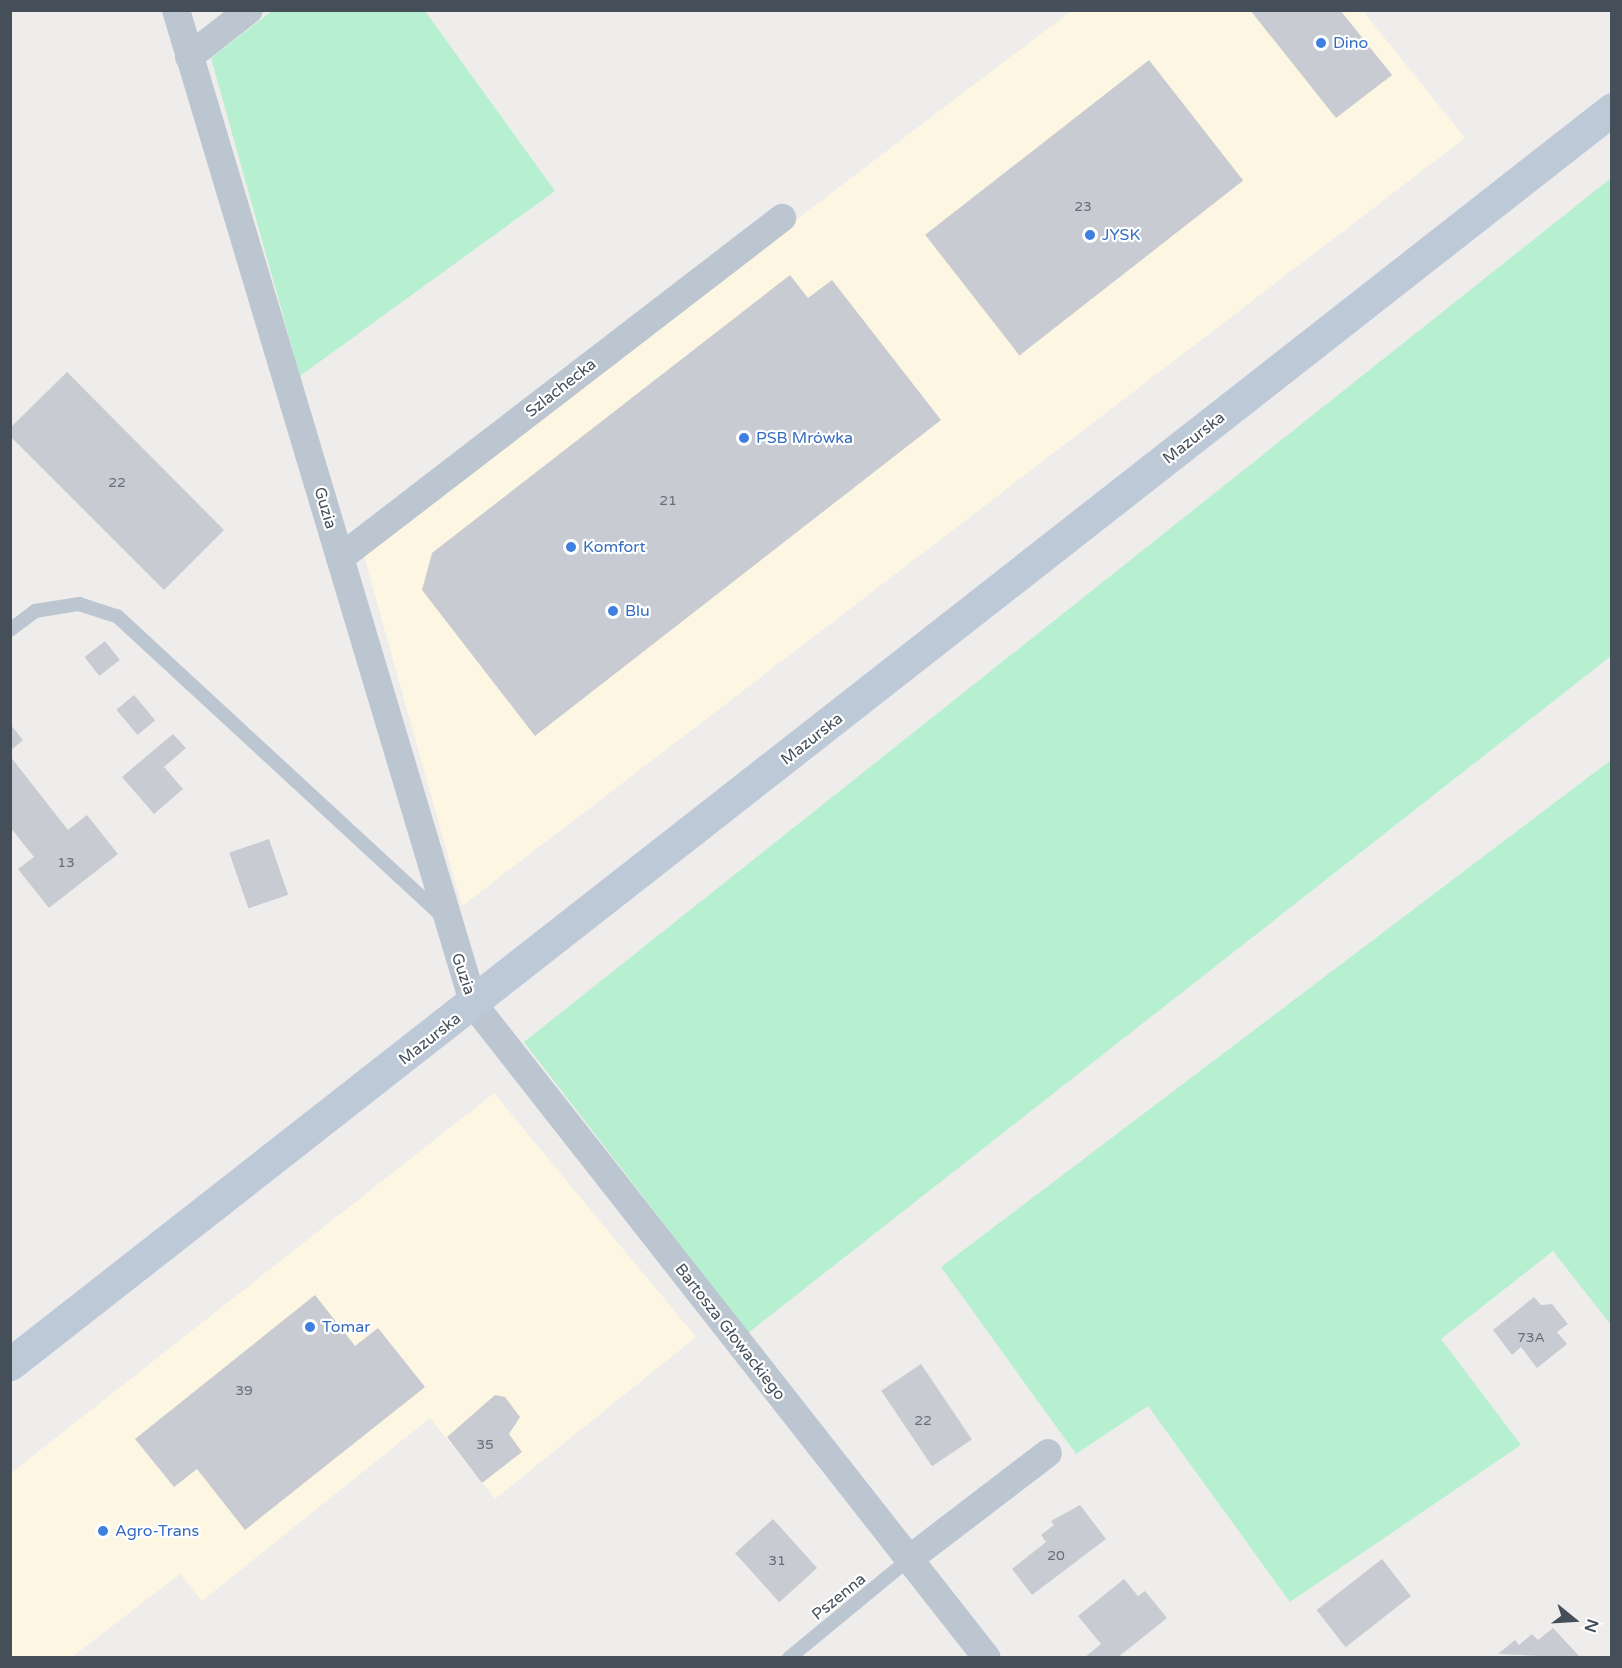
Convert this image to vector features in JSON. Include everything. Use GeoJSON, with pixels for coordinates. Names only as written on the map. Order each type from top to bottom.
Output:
{"type":"FeatureCollection","features":[{"type":"Feature","properties":{"kind":"main road","name":"Mazurska"},"geometry":{"type":"LineString","coordinates":[[10,1364],[474,1005],[1611,109]]}},
{"type":"Feature","properties":{"kind":"street","name":"Guzia"},"geometry":{"type":"LineString","coordinates":[[176,10],[340,558],[443,916],[474,1005]]}},
{"type":"Feature","properties":{"kind":"street"},"geometry":{"type":"LineString","coordinates":[[189,57],[249,10]]}},
{"type":"Feature","properties":{"kind":"street","name":"Szlachecka"},"geometry":{"type":"LineString","coordinates":[[340,558],[782,218]]}},
{"type":"Feature","properties":{"kind":"street","name":"Bartosza Głowackiego"},"geometry":{"type":"LineString","coordinates":[[474,1005],[987,1658]]}},
{"type":"Feature","properties":{"kind":"street"},"geometry":{"type":"LineString","coordinates":[[908,1560],[1048,1453]]}},
{"type":"Feature","properties":{"kind":"lane"},"geometry":{"type":"LineString","coordinates":[[10,630],[35,611],[79,604],[117,616],[443,916]]}},
{"type":"Feature","properties":{"kind":"lane","name":"Pszenna"},"geometry":{"type":"LineString","coordinates":[[789,1658],[908,1560]]}},
{"type":"Feature","properties":{"kind":"shaded area"},"geometry":{"type":"Polygon","coordinates":[[[1071,11],[1363,11],[1465,138],[462,906],[362,549],[1071,11]]]}},
{"type":"Feature","properties":{"kind":"shaded area"},"geometry":{"type":"Polygon","coordinates":[[[494,1093],[696,1337],[495,1499],[430,1418],[202,1601],[180,1574],[72,1657],[11,1658],[11,1473],[494,1093]]]}},
{"type":"Feature","properties":{"kind":"green space"},"geometry":{"type":"Polygon","coordinates":[[[272,11],[425,11],[555,191],[300,376],[211,58],[272,11]]]}},
{"type":"Feature","properties":{"kind":"green space"},"geometry":{"type":"Polygon","coordinates":[[[1611,178],[1611,656],[748,1333],[524,1042],[1611,178]]]}},
{"type":"Feature","properties":{"kind":"green space"},"geometry":{"type":"Polygon","coordinates":[[[1611,760],[1611,1325],[1553,1251],[1441,1339],[1521,1445],[1290,1602],[1148,1406],[1076,1454],[941,1267],[1611,760]]]}},
{"type":"Feature","properties":{"kind":"building","name":"Dino"},"geometry":{"type":"Polygon","coordinates":[[[1250,10],[1340,10],[1392,75],[1336,118],[1250,10]]]}},
{"type":"Feature","properties":{"kind":"building"},"geometry":{"type":"Polygon","coordinates":[[[1149,60],[1243,181],[1019,355],[925,235],[1149,60]]]}},
{"type":"Feature","properties":{"kind":"building"},"geometry":{"type":"Polygon","coordinates":[[[790,275],[808,298],[832,280],[941,420],[535,736],[422,590],[432,553],[790,275]]]}},
{"type":"Feature","properties":{"kind":"building"},"geometry":{"type":"Polygon","coordinates":[[[67,372],[224,530],[164,590],[10,436],[10,428],[67,372]]]}},
{"type":"Feature","properties":{"kind":"building"},"geometry":{"type":"Polygon","coordinates":[[[105,641],[120,660],[99,676],[85,657],[105,641]]]}},
{"type":"Feature","properties":{"kind":"building"},"geometry":{"type":"Polygon","coordinates":[[[134,695],[155,720],[138,735],[116,710],[134,695]]]}},
{"type":"Feature","properties":{"kind":"building"},"geometry":{"type":"Polygon","coordinates":[[[10,724],[23,740],[10,751],[10,724]]]}},
{"type":"Feature","properties":{"kind":"building"},"geometry":{"type":"Polygon","coordinates":[[[173,734],[186,748],[164,767],[183,789],[154,814],[122,777],[173,734]]]}},
{"type":"Feature","properties":{"kind":"building"},"geometry":{"type":"Polygon","coordinates":[[[10,756],[68,830],[87,815],[118,854],[49,908],[18,869],[34,857],[10,827],[10,756]]]}},
{"type":"Feature","properties":{"kind":"building"},"geometry":{"type":"Polygon","coordinates":[[[269,839],[288,895],[248,908],[229,853],[269,839]]]}},
{"type":"Feature","properties":{"kind":"building"},"geometry":{"type":"Polygon","coordinates":[[[315,1295],[355,1346],[378,1328],[425,1387],[245,1530],[197,1469],[174,1487],[135,1439],[315,1295]]]}},
{"type":"Feature","properties":{"kind":"building"},"geometry":{"type":"Polygon","coordinates":[[[1534,1297],[1541,1305],[1552,1304],[1568,1324],[1557,1332],[1567,1344],[1537,1368],[1521,1347],[1512,1355],[1493,1330],[1534,1297]]]}},
{"type":"Feature","properties":{"kind":"building"},"geometry":{"type":"Polygon","coordinates":[[[921,1364],[972,1439],[932,1466],[881,1391],[921,1364]]]}},
{"type":"Feature","properties":{"kind":"building"},"geometry":{"type":"Polygon","coordinates":[[[495,1395],[505,1397],[520,1417],[509,1434],[522,1452],[482,1483],[447,1437],[495,1395]]]}},
{"type":"Feature","properties":{"kind":"building"},"geometry":{"type":"Polygon","coordinates":[[[1080,1505],[1106,1539],[1032,1595],[1012,1569],[1046,1542],[1041,1535],[1054,1525],[1051,1521],[1080,1505]]]}},
{"type":"Feature","properties":{"kind":"building"},"geometry":{"type":"Polygon","coordinates":[[[773,1519],[817,1568],[779,1602],[735,1553],[773,1519]]]}},
{"type":"Feature","properties":{"kind":"building"},"geometry":{"type":"Polygon","coordinates":[[[1382,1559],[1411,1596],[1346,1647],[1317,1610],[1382,1559]]]}},
{"type":"Feature","properties":{"kind":"building"},"geometry":{"type":"Polygon","coordinates":[[[1124,1579],[1138,1596],[1145,1591],[1167,1618],[1117,1658],[1084,1658],[1101,1644],[1078,1616],[1124,1579]]]}},
{"type":"Feature","properties":{"kind":"building"},"geometry":{"type":"Polygon","coordinates":[[[1553,1628],[1581,1658],[1498,1654],[1515,1640],[1519,1645],[1532,1634],[1538,1640],[1553,1628]]]}},
{"type":"Feature","properties":{"kind":"place","name":"Dino"},"geometry":{"type":"Point","coordinates":[1321,43]}},
{"type":"Feature","properties":{"kind":"place","name":"JYSK"},"geometry":{"type":"Point","coordinates":[1090,235]}},
{"type":"Feature","properties":{"kind":"place","name":"PSB Mrówka"},"geometry":{"type":"Point","coordinates":[744,438]}},
{"type":"Feature","properties":{"kind":"place","name":"Komfort"},"geometry":{"type":"Point","coordinates":[571,547]}},
{"type":"Feature","properties":{"kind":"place","name":"Blu"},"geometry":{"type":"Point","coordinates":[613,611]}},
{"type":"Feature","properties":{"kind":"place","name":"Tomar"},"geometry":{"type":"Point","coordinates":[310,1327]}},
{"type":"Feature","properties":{"kind":"place","name":"Agro-Trans"},"geometry":{"type":"Point","coordinates":[103,1531]}}]}
